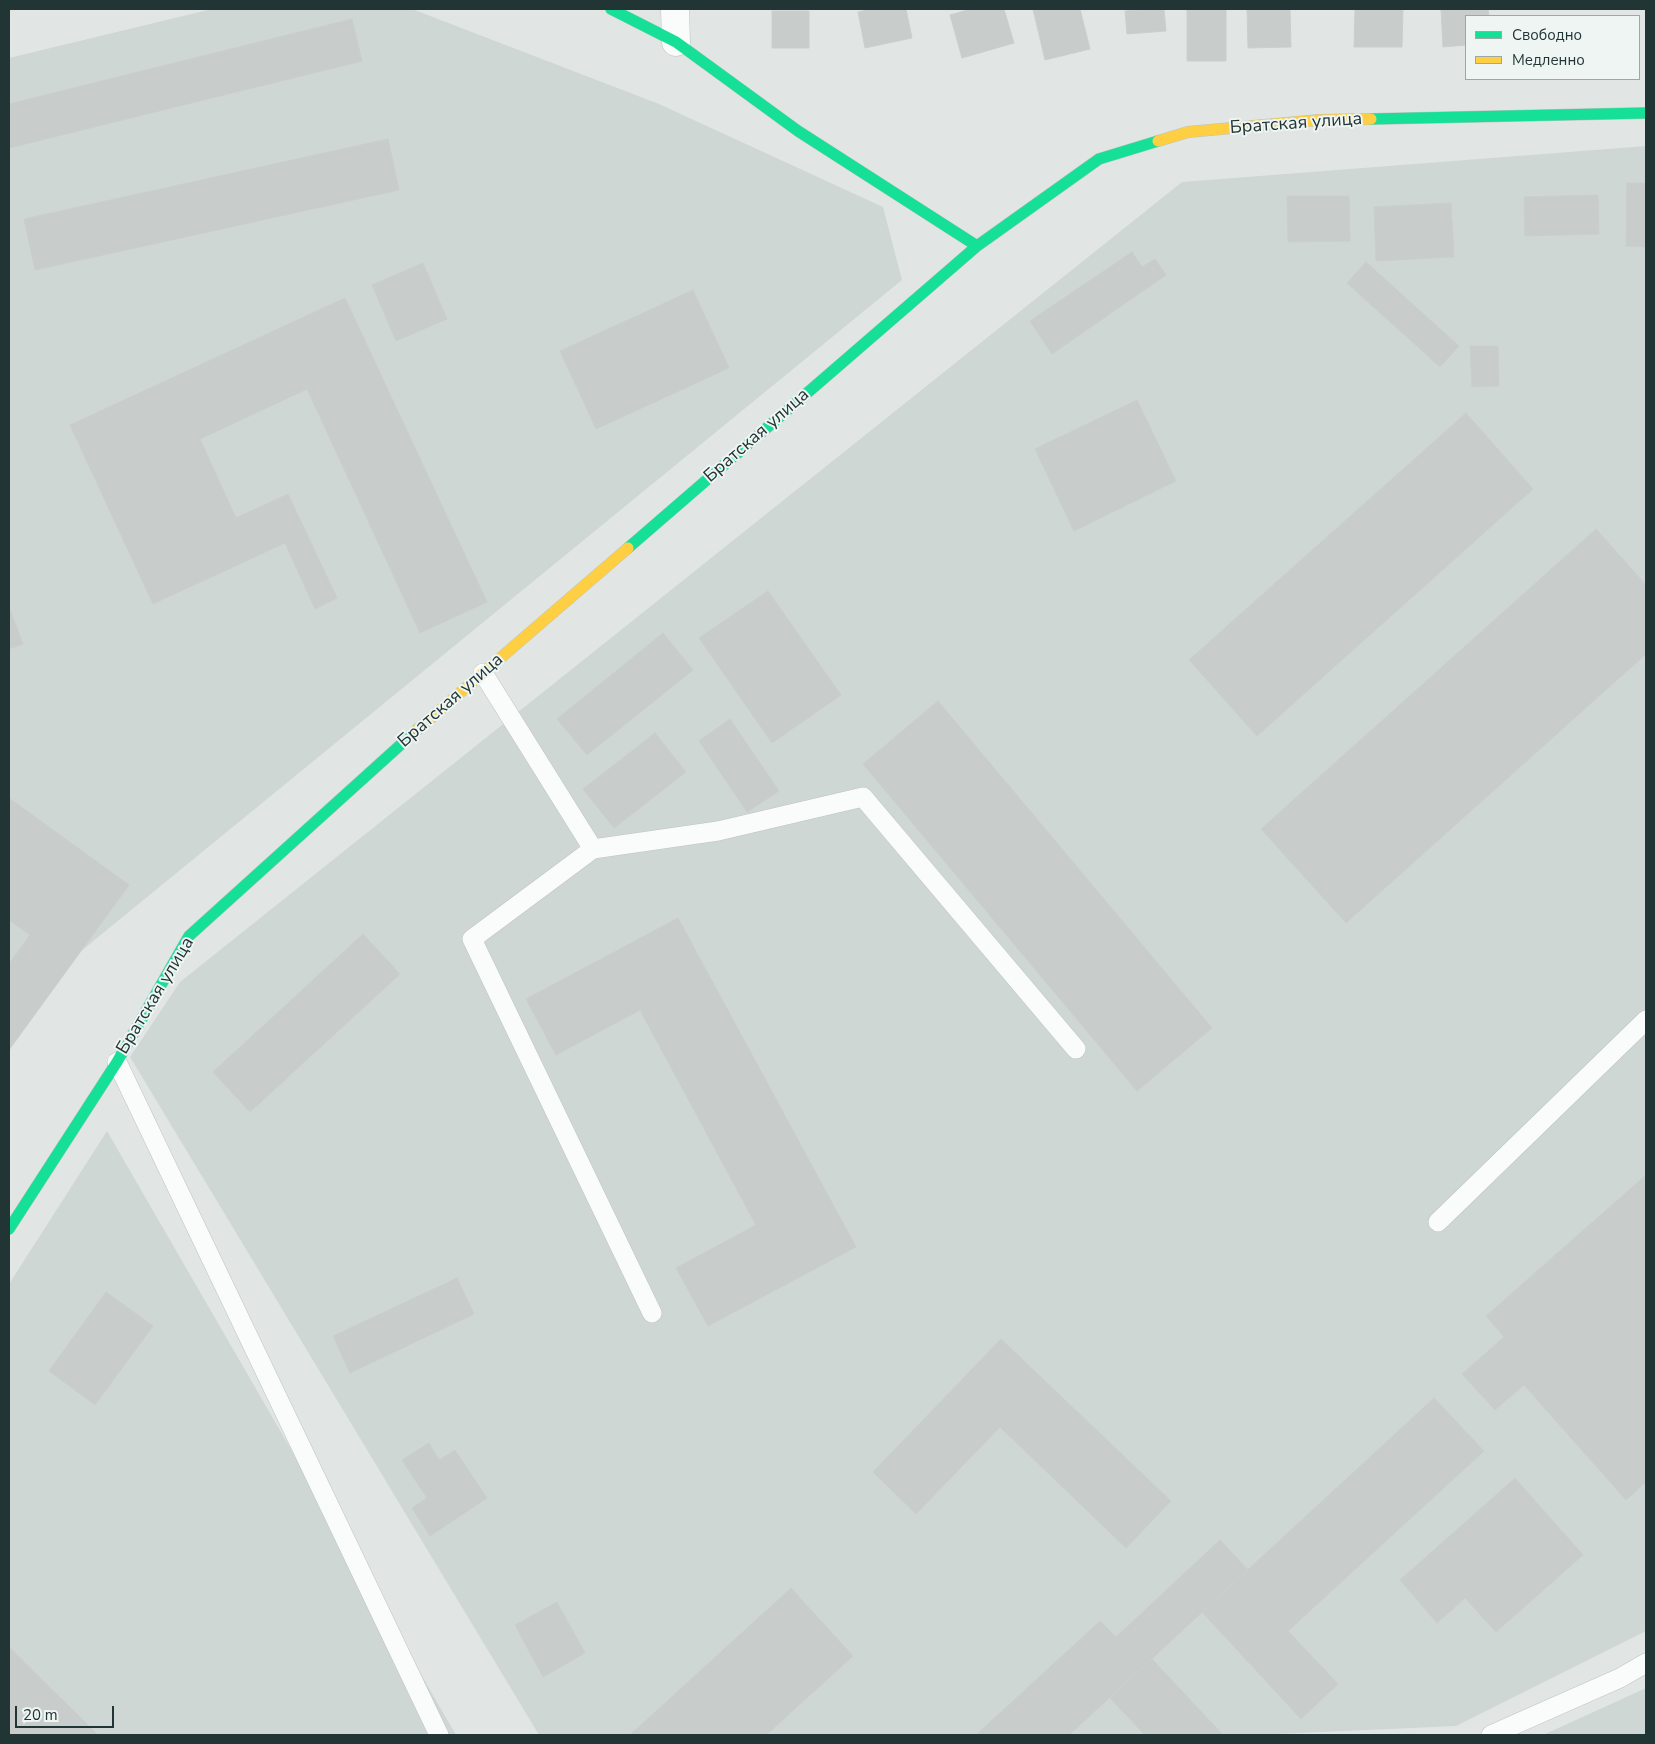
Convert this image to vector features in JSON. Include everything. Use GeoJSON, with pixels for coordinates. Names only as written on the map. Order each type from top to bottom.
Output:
{"type":"FeatureCollection","features":[{"type":"Feature","properties":{"kind":"street"},"geometry":{"type":"LineString","coordinates":[[611,9],[676,42],[798,130],[977,246]]}},
{"type":"Feature","properties":{"kind":"street"},"geometry":{"type":"LineString","coordinates":[[675,9],[676,42]]}},
{"type":"Feature","properties":{"kind":"street","name":"Братская улица"},"geometry":{"type":"LineString","coordinates":[[9,1229],[117,1062],[189,936],[384,759],[977,246],[1100,159],[1188,132],[1319,120],[1646,113]]}},
{"type":"Feature","properties":{"kind":"lane"},"geometry":{"type":"LineString","coordinates":[[483,673],[593,849]]}},
{"type":"Feature","properties":{"kind":"lane"},"geometry":{"type":"LineString","coordinates":[[652,1313],[472,939],[593,849],[718,831],[863,797],[1076,1049]]}},
{"type":"Feature","properties":{"kind":"lane"},"geometry":{"type":"LineString","coordinates":[[1438,1222],[1646,1020]]}},
{"type":"Feature","properties":{"kind":"lane"},"geometry":{"type":"LineString","coordinates":[[117,1062],[439,1735]]}},
{"type":"Feature","properties":{"kind":"lane"},"geometry":{"type":"LineString","coordinates":[[1491,1735],[1620,1678],[1646,1663]]}},
{"type":"Feature","properties":{"kind":"shaded area"},"geometry":{"type":"Polygon","coordinates":[[[212,9],[412,9],[659,104],[883,207],[902,280],[53,974],[9,1045],[9,58],[212,9]]]}},
{"type":"Feature","properties":{"kind":"shaded area"},"geometry":{"type":"Polygon","coordinates":[[[1646,146],[1646,1631],[1456,1726],[1257,1735],[539,1735],[130,1057],[180,982],[1182,182],[1646,146]]]}},
{"type":"Feature","properties":{"kind":"shaded area"},"geometry":{"type":"Polygon","coordinates":[[[107,1131],[456,1735],[9,1735],[9,1284],[107,1131]]]}},
{"type":"Feature","properties":{"kind":"shaded area"},"geometry":{"type":"Polygon","coordinates":[[[1646,1688],[1646,1735],[1543,1735],[1646,1688]]]}},
{"type":"Feature","properties":{"kind":"building"},"geometry":{"type":"Polygon","coordinates":[[[872,9],[906,9],[912,38],[865,48],[858,12],[872,9]]]}},
{"type":"Feature","properties":{"kind":"building"},"geometry":{"type":"Polygon","coordinates":[[[971,9],[1004,9],[1014,43],[962,58],[950,15],[971,9]]]}},
{"type":"Feature","properties":{"kind":"building"},"geometry":{"type":"Polygon","coordinates":[[[1033,9],[1080,9],[1090,49],[1045,60],[1033,9]]]}},
{"type":"Feature","properties":{"kind":"building"},"geometry":{"type":"Polygon","coordinates":[[[1164,9],[1166,31],[1127,34],[1125,11],[1164,9]]]}},
{"type":"Feature","properties":{"kind":"building"},"geometry":{"type":"Polygon","coordinates":[[[1226,9],[1226,61],[1187,61],[1187,10],[1226,9]]]}},
{"type":"Feature","properties":{"kind":"building"},"geometry":{"type":"Polygon","coordinates":[[[1247,9],[1290,9],[1291,47],[1248,48],[1247,9]]]}},
{"type":"Feature","properties":{"kind":"building"},"geometry":{"type":"Polygon","coordinates":[[[1355,9],[1403,9],[1402,47],[1354,47],[1355,9]]]}},
{"type":"Feature","properties":{"kind":"building"},"geometry":{"type":"Polygon","coordinates":[[[1441,9],[1488,9],[1489,15],[1465,15],[1465,45],[1443,47],[1441,9]]]}},
{"type":"Feature","properties":{"kind":"building"},"geometry":{"type":"Polygon","coordinates":[[[772,11],[809,11],[809,48],[772,48],[772,11]]]}},
{"type":"Feature","properties":{"kind":"building"},"geometry":{"type":"Polygon","coordinates":[[[352,19],[362,61],[9,148],[9,104],[352,19]]]}},
{"type":"Feature","properties":{"kind":"building"},"geometry":{"type":"Polygon","coordinates":[[[388,139],[399,190],[35,270],[24,219],[388,139]]]}},
{"type":"Feature","properties":{"kind":"building"},"geometry":{"type":"Polygon","coordinates":[[[1627,183],[1646,183],[1646,247],[1626,246],[1627,183]]]}},
{"type":"Feature","properties":{"kind":"building"},"geometry":{"type":"Polygon","coordinates":[[[1598,195],[1599,234],[1525,236],[1524,197],[1598,195]]]}},
{"type":"Feature","properties":{"kind":"building"},"geometry":{"type":"Polygon","coordinates":[[[1287,196],[1349,196],[1350,241],[1288,242],[1287,196]]]}},
{"type":"Feature","properties":{"kind":"building"},"geometry":{"type":"Polygon","coordinates":[[[1451,203],[1454,257],[1376,261],[1374,207],[1451,203]]]}},
{"type":"Feature","properties":{"kind":"building"},"geometry":{"type":"Polygon","coordinates":[[[1132,252],[1142,267],[1155,259],[1166,275],[1052,354],[1030,321],[1132,252]]]}},
{"type":"Feature","properties":{"kind":"building"},"geometry":{"type":"Polygon","coordinates":[[[1366,262],[1459,346],[1440,367],[1347,283],[1366,262]]]}},
{"type":"Feature","properties":{"kind":"building"},"geometry":{"type":"Polygon","coordinates":[[[423,263],[447,319],[396,341],[372,285],[423,263]]]}},
{"type":"Feature","properties":{"kind":"building"},"geometry":{"type":"Polygon","coordinates":[[[693,290],[729,368],[596,429],[560,351],[693,290]]]}},
{"type":"Feature","properties":{"kind":"building"},"geometry":{"type":"Polygon","coordinates":[[[345,298],[487,602],[420,633],[307,389],[200,439],[236,518],[288,494],[337,598],[315,609],[285,543],[153,604],[70,425],[345,298]]]}},
{"type":"Feature","properties":{"kind":"building"},"geometry":{"type":"Polygon","coordinates":[[[1470,346],[1498,346],[1499,386],[1472,387],[1470,346]]]}},
{"type":"Feature","properties":{"kind":"building"},"geometry":{"type":"Polygon","coordinates":[[[1137,400],[1176,481],[1074,531],[1035,449],[1137,400]]]}},
{"type":"Feature","properties":{"kind":"building"},"geometry":{"type":"Polygon","coordinates":[[[1466,413],[1533,489],[1257,736],[1189,660],[1466,413]]]}},
{"type":"Feature","properties":{"kind":"building"},"geometry":{"type":"Polygon","coordinates":[[[1596,529],[1646,585],[1646,654],[1346,923],[1261,829],[1596,529]]]}},
{"type":"Feature","properties":{"kind":"building"},"geometry":{"type":"Polygon","coordinates":[[[768,591],[841,695],[772,743],[699,638],[768,591]]]}},
{"type":"Feature","properties":{"kind":"building"},"geometry":{"type":"Polygon","coordinates":[[[9,607],[23,644],[9,649],[9,607]]]}},
{"type":"Feature","properties":{"kind":"building"},"geometry":{"type":"Polygon","coordinates":[[[663,633],[693,670],[587,755],[557,719],[663,633]]]}},
{"type":"Feature","properties":{"kind":"building"},"geometry":{"type":"Polygon","coordinates":[[[938,701],[1212,1028],[1137,1091],[863,764],[938,701]]]}},
{"type":"Feature","properties":{"kind":"building"},"geometry":{"type":"Polygon","coordinates":[[[730,719],[779,791],[747,812],[699,741],[730,719]]]}},
{"type":"Feature","properties":{"kind":"building"},"geometry":{"type":"Polygon","coordinates":[[[655,733],[686,772],[614,828],[583,789],[655,733]]]}},
{"type":"Feature","properties":{"kind":"building"},"geometry":{"type":"Polygon","coordinates":[[[9,798],[129,885],[9,1050],[9,964],[30,935],[9,920],[9,798]]]}},
{"type":"Feature","properties":{"kind":"building"},"geometry":{"type":"Polygon","coordinates":[[[678,918],[856,1247],[708,1326],[676,1268],[756,1225],[640,1010],[556,1055],[526,999],[678,918]]]}},
{"type":"Feature","properties":{"kind":"building"},"geometry":{"type":"Polygon","coordinates":[[[363,934],[400,974],[250,1112],[213,1072],[363,934]]]}},
{"type":"Feature","properties":{"kind":"building"},"geometry":{"type":"Polygon","coordinates":[[[1646,1175],[1646,1482],[1626,1500],[1524,1385],[1495,1410],[1462,1374],[1504,1337],[1486,1316],[1646,1175]]]}},
{"type":"Feature","properties":{"kind":"building"},"geometry":{"type":"Polygon","coordinates":[[[457,1278],[474,1314],[350,1373],[333,1336],[457,1278]]]}},
{"type":"Feature","properties":{"kind":"building"},"geometry":{"type":"Polygon","coordinates":[[[106,1292],[153,1326],[95,1405],[49,1371],[106,1292]]]}},
{"type":"Feature","properties":{"kind":"building"},"geometry":{"type":"Polygon","coordinates":[[[1001,1339],[1171,1501],[1126,1548],[1000,1427],[916,1514],[873,1472],[1001,1339]]]}},
{"type":"Feature","properties":{"kind":"building"},"geometry":{"type":"Polygon","coordinates":[[[1434,1398],[1484,1451],[1288,1631],[1338,1684],[1301,1719],[1202,1612],[1434,1398]]]}},
{"type":"Feature","properties":{"kind":"building"},"geometry":{"type":"Polygon","coordinates":[[[429,1443],[439,1460],[455,1450],[487,1498],[430,1536],[412,1508],[427,1498],[402,1460],[429,1443]]]}},
{"type":"Feature","properties":{"kind":"building"},"geometry":{"type":"Polygon","coordinates":[[[1515,1478],[1583,1555],[1496,1632],[1465,1598],[1437,1623],[1400,1580],[1515,1478]]]}},
{"type":"Feature","properties":{"kind":"building"},"geometry":{"type":"Polygon","coordinates":[[[1220,1540],[1248,1570],[1069,1735],[976,1735],[1100,1621],[1116,1637],[1220,1540]]]}},
{"type":"Feature","properties":{"kind":"building"},"geometry":{"type":"Polygon","coordinates":[[[791,1588],[853,1656],[766,1735],[630,1735],[791,1588]]]}},
{"type":"Feature","properties":{"kind":"building"},"geometry":{"type":"Polygon","coordinates":[[[557,1602],[585,1653],[543,1677],[515,1625],[557,1602]]]}},
{"type":"Feature","properties":{"kind":"building"},"geometry":{"type":"Polygon","coordinates":[[[9,1647],[98,1735],[9,1735],[9,1647]]]}},
{"type":"Feature","properties":{"kind":"building"},"geometry":{"type":"Polygon","coordinates":[[[1152,1659],[1223,1735],[1145,1735],[1110,1698],[1152,1659]]]}},
{"type":"Feature","properties":{"kind":"traffic: fast"},"geometry":{"type":"LineString","coordinates":[[611,9],[676,42],[798,131],[977,246]]}},
{"type":"Feature","properties":{"kind":"traffic: fast"},"geometry":{"type":"LineString","coordinates":[[1371,119],[1646,113]]}},
{"type":"Feature","properties":{"kind":"traffic: fast"},"geometry":{"type":"LineString","coordinates":[[628,548],[977,246],[1099,159],[1158,141]]}},
{"type":"Feature","properties":{"kind":"traffic: fast"},"geometry":{"type":"LineString","coordinates":[[9,1229],[117,1062],[189,936],[418,729]]}},
{"type":"Feature","properties":{"kind":"traffic: slow"},"geometry":{"type":"LineString","coordinates":[[1158,141],[1188,132],[1319,120],[1371,119]]}},
{"type":"Feature","properties":{"kind":"traffic: slow"},"geometry":{"type":"LineString","coordinates":[[418,729],[628,548]]}}]}
